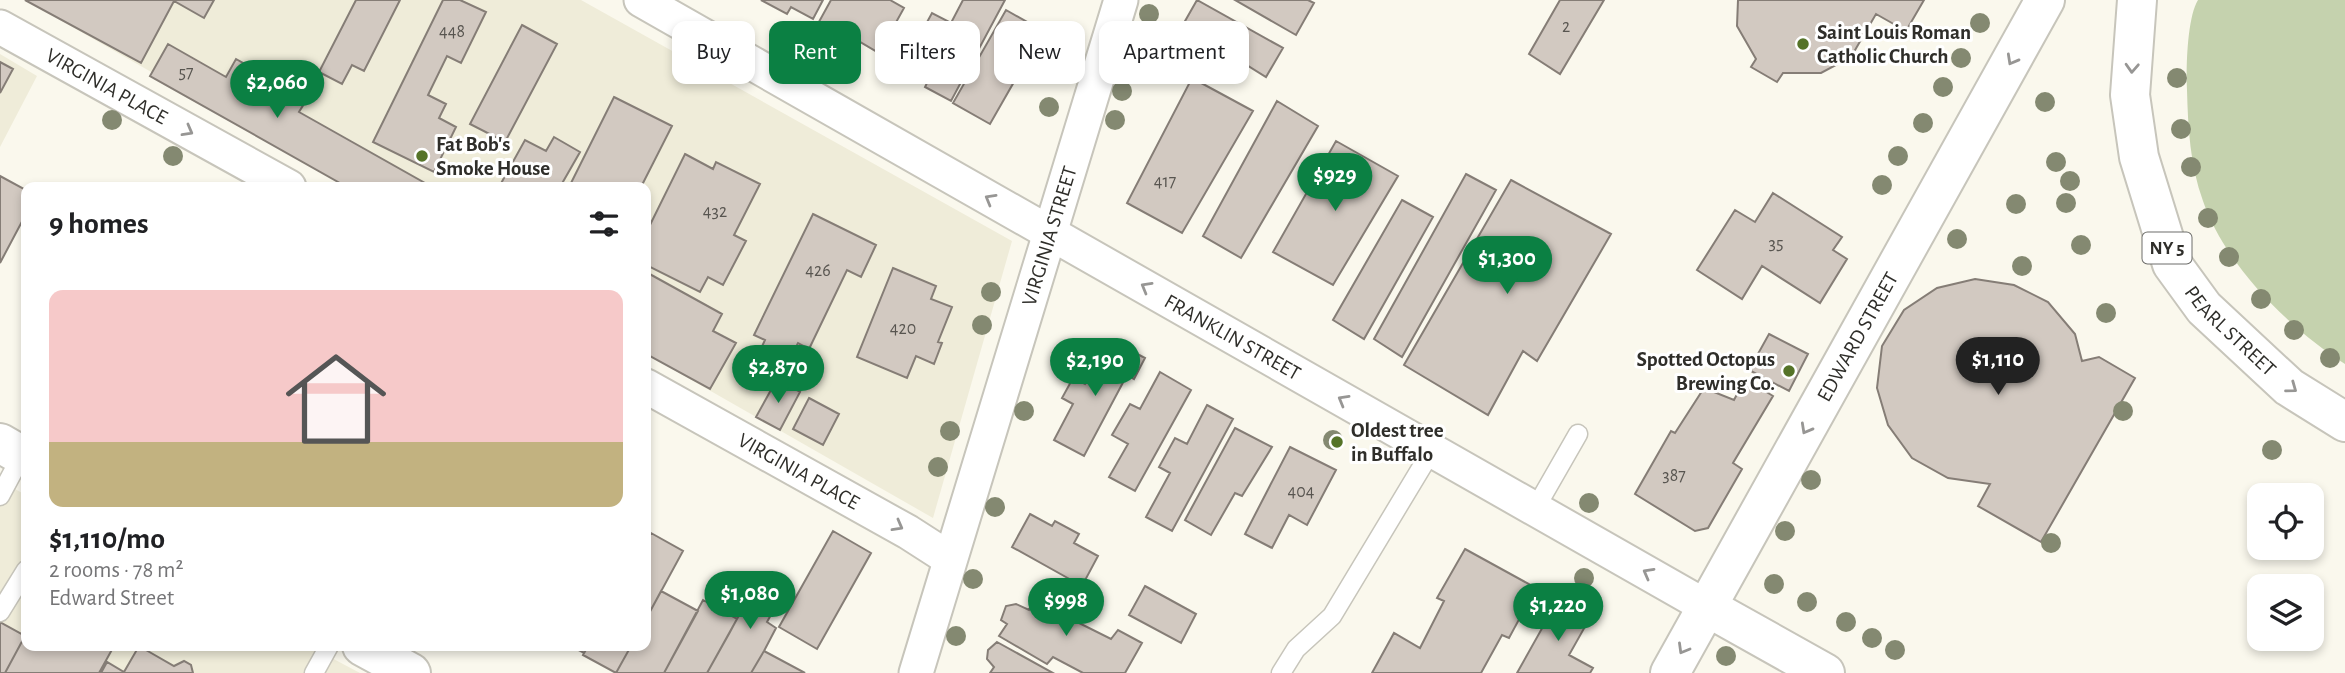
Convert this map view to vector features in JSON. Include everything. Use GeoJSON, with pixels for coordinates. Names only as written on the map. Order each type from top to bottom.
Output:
{"type":"FeatureCollection","features":[{"type":"Feature","properties":{"kind":"main road","name":"EDWARD STREET"},"geometry":{"type":"LineString","coordinates":[[1670,673],[2045,0]]}},
{"type":"Feature","properties":{"kind":"main road","name":"PEARL STREET"},"geometry":{"type":"LineString","coordinates":[[2137,0],[2130,95],[2139,157],[2172,264],[2204,308],[2289,387],[2345,422]]}},
{"type":"Feature","properties":{"kind":"main road","name":"FRANKLIN STREET"},"geometry":{"type":"LineString","coordinates":[[1707,607],[1825,673]]}},
{"type":"Feature","properties":{"kind":"main road"},"geometry":{"type":"LineString","coordinates":[[371,651],[411,673]]}},
{"type":"Feature","properties":{"kind":"street","name":"FRANKLIN STREET"},"geometry":{"type":"LineString","coordinates":[[641,0],[1707,607]]}},
{"type":"Feature","properties":{"kind":"street","name":"VIRGINIA STREET"},"geometry":{"type":"LineString","coordinates":[[916,673],[1121,0]]}},
{"type":"Feature","properties":{"kind":"street","name":"VIRGINIA PLACE"},"geometry":{"type":"LineString","coordinates":[[0,27],[280,182]]}},
{"type":"Feature","properties":{"kind":"street","name":"VIRGINIA PLACE"},"geometry":{"type":"LineString","coordinates":[[651,389],[908,532],[950,559]]}},
{"type":"Feature","properties":{"kind":"lane"},"geometry":{"type":"LineString","coordinates":[[1535,509],[1578,434]]}},
{"type":"Feature","properties":{"kind":"lane"},"geometry":{"type":"LineString","coordinates":[[1281,673],[1296,649],[1332,616],[1432,450]]}},
{"type":"Feature","properties":{"kind":"lane"},"geometry":{"type":"LineString","coordinates":[[0,496],[16,452]]}},
{"type":"Feature","properties":{"kind":"lane"},"geometry":{"type":"LineString","coordinates":[[0,612],[21,578]]}},
{"type":"Feature","properties":{"kind":"lane"},"geometry":{"type":"LineString","coordinates":[[314,673],[327,651]]}},
{"type":"Feature","properties":{"kind":"shaded area"},"geometry":{"type":"Polygon","coordinates":[[[25,0],[581,0],[672,51],[672,84],[731,84],[1012,241],[933,518],[651,357],[651,182],[344,182],[25,0]]]}},
{"type":"Feature","properties":{"kind":"shaded area"},"geometry":{"type":"Polygon","coordinates":[[[0,54],[37,76],[0,147],[0,54]]]}},
{"type":"Feature","properties":{"kind":"shaded area"},"geometry":{"type":"Polygon","coordinates":[[[0,481],[21,492],[21,651],[318,651],[360,673],[0,673],[0,481]]]}},
{"type":"Feature","properties":{"kind":"green space"},"geometry":{"type":"Polygon","coordinates":[[[2198,0],[2345,0],[2345,364],[2302,332],[2261,293],[2227,248],[2203,201],[2190,146],[2187,81],[2189,31],[2198,0]]]}},
{"type":"Feature","properties":{"kind":"building"},"geometry":{"type":"Polygon","coordinates":[[[25,0],[214,0],[204,18],[174,1],[141,63],[25,0]]]}},
{"type":"Feature","properties":{"kind":"building"},"geometry":{"type":"Polygon","coordinates":[[[356,0],[400,0],[364,71],[352,65],[342,84],[319,72],[356,0]]]}},
{"type":"Feature","properties":{"kind":"building"},"geometry":{"type":"Polygon","coordinates":[[[443,0],[460,0],[486,12],[461,63],[447,56],[428,95],[446,104],[439,118],[456,127],[434,172],[373,142],[443,0]]]}},
{"type":"Feature","properties":{"kind":"building"},"geometry":{"type":"Polygon","coordinates":[[[761,0],[823,0],[813,19],[791,7],[787,14],[761,0]]]}},
{"type":"Feature","properties":{"kind":"building"},"geometry":{"type":"Polygon","coordinates":[[[831,0],[890,0],[904,8],[897,21],[875,21],[875,51],[861,43],[861,21],[819,21],[831,0]]]}},
{"type":"Feature","properties":{"kind":"building"},"geometry":{"type":"Polygon","coordinates":[[[963,0],[1005,0],[980,47],[980,21],[952,21],[963,0]]]}},
{"type":"Feature","properties":{"kind":"building"},"geometry":{"type":"Polygon","coordinates":[[[1197,0],[1235,21],[1185,21],[1197,0]]]}},
{"type":"Feature","properties":{"kind":"building"},"geometry":{"type":"Polygon","coordinates":[[[1235,0],[1308,0],[1314,3],[1296,35],[1235,0]]]}},
{"type":"Feature","properties":{"kind":"building"},"geometry":{"type":"Polygon","coordinates":[[[1560,0],[1604,0],[1560,74],[1529,54],[1560,0]]]}},
{"type":"Feature","properties":{"kind":"building","name":"Saint Louis Roman Catholic Church"},"geometry":{"type":"Polygon","coordinates":[[[1738,0],[1924,0],[1906,31],[1876,14],[1851,57],[1821,73],[1783,73],[1777,82],[1751,67],[1756,59],[1737,26],[1738,0]]]}},
{"type":"Feature","properties":{"kind":"building"},"geometry":{"type":"Polygon","coordinates":[[[1006,10],[1025,21],[1000,21],[1006,10]]]}},
{"type":"Feature","properties":{"kind":"building"},"geometry":{"type":"Polygon","coordinates":[[[932,13],[947,21],[928,21],[932,13]]]}},
{"type":"Feature","properties":{"kind":"building"},"geometry":{"type":"Polygon","coordinates":[[[522,25],[557,44],[505,142],[470,124],[522,25]]]}},
{"type":"Feature","properties":{"kind":"building"},"geometry":{"type":"Polygon","coordinates":[[[1249,29],[1283,48],[1266,77],[1249,66],[1249,29]]]}},
{"type":"Feature","properties":{"kind":"building"},"geometry":{"type":"Polygon","coordinates":[[[994,31],[994,84],[1013,84],[990,124],[953,103],[964,84],[980,84],[980,56],[994,31]]]}},
{"type":"Feature","properties":{"kind":"building"},"geometry":{"type":"Polygon","coordinates":[[[168,44],[226,77],[236,59],[307,99],[299,112],[423,182],[338,182],[150,76],[168,44]]]}},
{"type":"Feature","properties":{"kind":"building"},"geometry":{"type":"Polygon","coordinates":[[[0,62],[13,69],[0,93],[0,62]]]}},
{"type":"Feature","properties":{"kind":"building"},"geometry":{"type":"Polygon","coordinates":[[[926,84],[960,84],[951,101],[925,87],[926,84]]]}},
{"type":"Feature","properties":{"kind":"building"},"geometry":{"type":"Polygon","coordinates":[[[1189,84],[1203,84],[1253,111],[1182,233],[1127,203],[1189,84]]]}},
{"type":"Feature","properties":{"kind":"building"},"geometry":{"type":"Polygon","coordinates":[[[614,97],[672,126],[644,182],[572,182],[614,97]]]}},
{"type":"Feature","properties":{"kind":"building"},"geometry":{"type":"Polygon","coordinates":[[[1277,101],[1318,126],[1241,258],[1203,236],[1277,101]]]}},
{"type":"Feature","properties":{"kind":"building"},"geometry":{"type":"Polygon","coordinates":[[[554,137],[580,152],[563,182],[502,182],[525,140],[546,151],[554,137]]]}},
{"type":"Feature","properties":{"kind":"building"},"geometry":{"type":"Polygon","coordinates":[[[1336,141],[1398,176],[1333,285],[1273,252],[1336,141]]]}},
{"type":"Feature","properties":{"kind":"building"},"geometry":{"type":"Polygon","coordinates":[[[685,154],[713,169],[716,162],[760,184],[734,235],[746,241],[723,285],[708,277],[700,292],[651,268],[651,223],[685,154]]]}},
{"type":"Feature","properties":{"kind":"building"},"geometry":{"type":"Polygon","coordinates":[[[1466,174],[1496,190],[1402,357],[1374,339],[1466,174]]]}},
{"type":"Feature","properties":{"kind":"building"},"geometry":{"type":"Polygon","coordinates":[[[0,176],[21,187],[21,223],[0,263],[0,176]]]}},
{"type":"Feature","properties":{"kind":"building"},"geometry":{"type":"Polygon","coordinates":[[[1511,180],[1611,234],[1537,361],[1523,351],[1488,415],[1404,365],[1511,180]]]}},
{"type":"Feature","properties":{"kind":"building"},"geometry":{"type":"Polygon","coordinates":[[[1773,193],[1842,237],[1833,250],[1847,259],[1820,303],[1762,266],[1742,299],[1697,270],[1735,210],[1755,222],[1773,193]]]}},
{"type":"Feature","properties":{"kind":"building"},"geometry":{"type":"Polygon","coordinates":[[[1402,200],[1433,217],[1364,339],[1333,320],[1402,200]]]}},
{"type":"Feature","properties":{"kind":"building"},"geometry":{"type":"Polygon","coordinates":[[[813,214],[876,245],[861,277],[847,270],[809,349],[798,343],[785,368],[758,355],[765,340],[754,335],[813,214]]]}},
{"type":"Feature","properties":{"kind":"building"},"geometry":{"type":"Polygon","coordinates":[[[893,268],[936,286],[931,299],[952,307],[938,342],[942,343],[934,364],[916,356],[907,378],[857,357],[893,268]]]}},
{"type":"Feature","properties":{"kind":"building"},"geometry":{"type":"Polygon","coordinates":[[[651,275],[722,314],[713,331],[736,343],[710,389],[651,357],[651,275]]]}},
{"type":"Feature","properties":{"kind":"building"},"geometry":{"type":"Polygon","coordinates":[[[1975,279],[2014,285],[2048,302],[2075,334],[2082,361],[2099,357],[2135,378],[2041,542],[1978,506],[1990,484],[1948,478],[1912,458],[1888,425],[1877,388],[1882,346],[1904,310],[1937,288],[1975,279]]]}},
{"type":"Feature","properties":{"kind":"building"},"geometry":{"type":"Polygon","coordinates":[[[1769,334],[1808,354],[1789,391],[1749,370],[1769,334]]]}},
{"type":"Feature","properties":{"kind":"building"},"geometry":{"type":"Polygon","coordinates":[[[1124,347],[1145,358],[1134,379],[1127,375],[1084,456],[1054,440],[1073,404],[1062,398],[1073,378],[1085,384],[1102,349],[1119,358],[1124,347]]]}},
{"type":"Feature","properties":{"kind":"building"},"geometry":{"type":"Polygon","coordinates":[[[1160,372],[1191,390],[1135,491],[1109,477],[1128,444],[1112,435],[1130,404],[1140,409],[1160,372]]]}},
{"type":"Feature","properties":{"kind":"building"},"geometry":{"type":"Polygon","coordinates":[[[777,379],[800,392],[780,430],[756,417],[777,379]]]}},
{"type":"Feature","properties":{"kind":"building"},"geometry":{"type":"Polygon","coordinates":[[[1745,379],[1773,396],[1733,463],[1742,469],[1708,528],[1695,531],[1635,494],[1671,431],[1675,433],[1704,388],[1734,400],[1745,379]]]}},
{"type":"Feature","properties":{"kind":"building"},"geometry":{"type":"Polygon","coordinates":[[[809,398],[839,414],[823,445],[793,429],[809,398]]]}},
{"type":"Feature","properties":{"kind":"building"},"geometry":{"type":"Polygon","coordinates":[[[1207,405],[1233,419],[1172,531],[1146,517],[1170,473],[1159,467],[1175,438],[1187,444],[1207,405]]]}},
{"type":"Feature","properties":{"kind":"building"},"geometry":{"type":"Polygon","coordinates":[[[1235,428],[1272,447],[1242,496],[1235,493],[1211,535],[1185,520],[1235,428]]]}},
{"type":"Feature","properties":{"kind":"building"},"geometry":{"type":"Polygon","coordinates":[[[1290,447],[1336,470],[1307,525],[1289,515],[1272,548],[1245,534],[1290,447]]]}},
{"type":"Feature","properties":{"kind":"building"},"geometry":{"type":"Polygon","coordinates":[[[1030,514],[1052,526],[1055,521],[1079,534],[1074,543],[1098,556],[1082,586],[1012,547],[1030,514]]]}},
{"type":"Feature","properties":{"kind":"building"},"geometry":{"type":"Polygon","coordinates":[[[833,531],[871,553],[817,649],[779,627],[833,531]]]}},
{"type":"Feature","properties":{"kind":"building"},"geometry":{"type":"Polygon","coordinates":[[[651,533],[683,551],[651,610],[651,533]]]}},
{"type":"Feature","properties":{"kind":"building"},"geometry":{"type":"Polygon","coordinates":[[[1465,549],[1536,588],[1509,638],[1502,635],[1481,673],[1372,673],[1394,633],[1420,648],[1444,601],[1437,598],[1465,549]]]}},
{"type":"Feature","properties":{"kind":"building"},"geometry":{"type":"Polygon","coordinates":[[[762,574],[786,588],[767,622],[776,628],[764,651],[751,673],[707,673],[762,574]]]}},
{"type":"Feature","properties":{"kind":"building"},"geometry":{"type":"Polygon","coordinates":[[[1145,586],[1196,614],[1181,643],[1129,615],[1145,586]]]}},
{"type":"Feature","properties":{"kind":"building"},"geometry":{"type":"Polygon","coordinates":[[[661,591],[698,611],[664,673],[616,673],[628,651],[651,651],[651,610],[661,591]]]}},
{"type":"Feature","properties":{"kind":"building"},"geometry":{"type":"Polygon","coordinates":[[[1035,596],[1054,606],[1058,598],[1078,611],[1073,620],[1111,639],[1118,630],[1142,643],[1125,673],[1083,673],[1053,657],[1047,664],[999,636],[1007,624],[1001,620],[1006,606],[1016,604],[1029,610],[1035,596]]]}},
{"type":"Feature","properties":{"kind":"building"},"geometry":{"type":"Polygon","coordinates":[[[1559,598],[1591,616],[1569,655],[1593,668],[1590,673],[1517,673],[1559,598]]]}},
{"type":"Feature","properties":{"kind":"building"},"geometry":{"type":"Polygon","coordinates":[[[703,600],[737,619],[707,673],[664,673],[703,600]]]}},
{"type":"Feature","properties":{"kind":"building"},"geometry":{"type":"Polygon","coordinates":[[[0,622],[21,634],[21,643],[5,673],[0,673],[0,622]]]}},
{"type":"Feature","properties":{"kind":"building"},"geometry":{"type":"Polygon","coordinates":[[[997,642],[1053,673],[990,673],[994,667],[987,659],[988,650],[997,642]]]}},
{"type":"Feature","properties":{"kind":"building"},"geometry":{"type":"Polygon","coordinates":[[[21,643],[21,651],[111,651],[99,673],[5,673],[21,643]]]}},
{"type":"Feature","properties":{"kind":"building"},"geometry":{"type":"Polygon","coordinates":[[[136,651],[148,651],[174,666],[184,661],[191,665],[193,673],[101,673],[107,662],[124,672],[136,651]]]}},
{"type":"Feature","properties":{"kind":"building"},"geometry":{"type":"Polygon","coordinates":[[[585,651],[628,651],[616,673],[583,655],[585,651]]]}},
{"type":"Feature","properties":{"kind":"building"},"geometry":{"type":"Polygon","coordinates":[[[764,651],[805,673],[751,673],[764,651]]]}},
{"type":"Feature","properties":{"kind":"place","name":"Saint Louis Roman Catholic Church"},"geometry":{"type":"Point","coordinates":[1803,44]}},
{"type":"Feature","properties":{"kind":"place","name":"Fat Bob's Smoke House"},"geometry":{"type":"Point","coordinates":[422,156]}},
{"type":"Feature","properties":{"kind":"place","name":"Spotted Octopus Brewing Co."},"geometry":{"type":"Point","coordinates":[1789,371]}},
{"type":"Feature","properties":{"kind":"place","name":"Oldest tree in Buffalo"},"geometry":{"type":"Point","coordinates":[1337,442]}}]}
